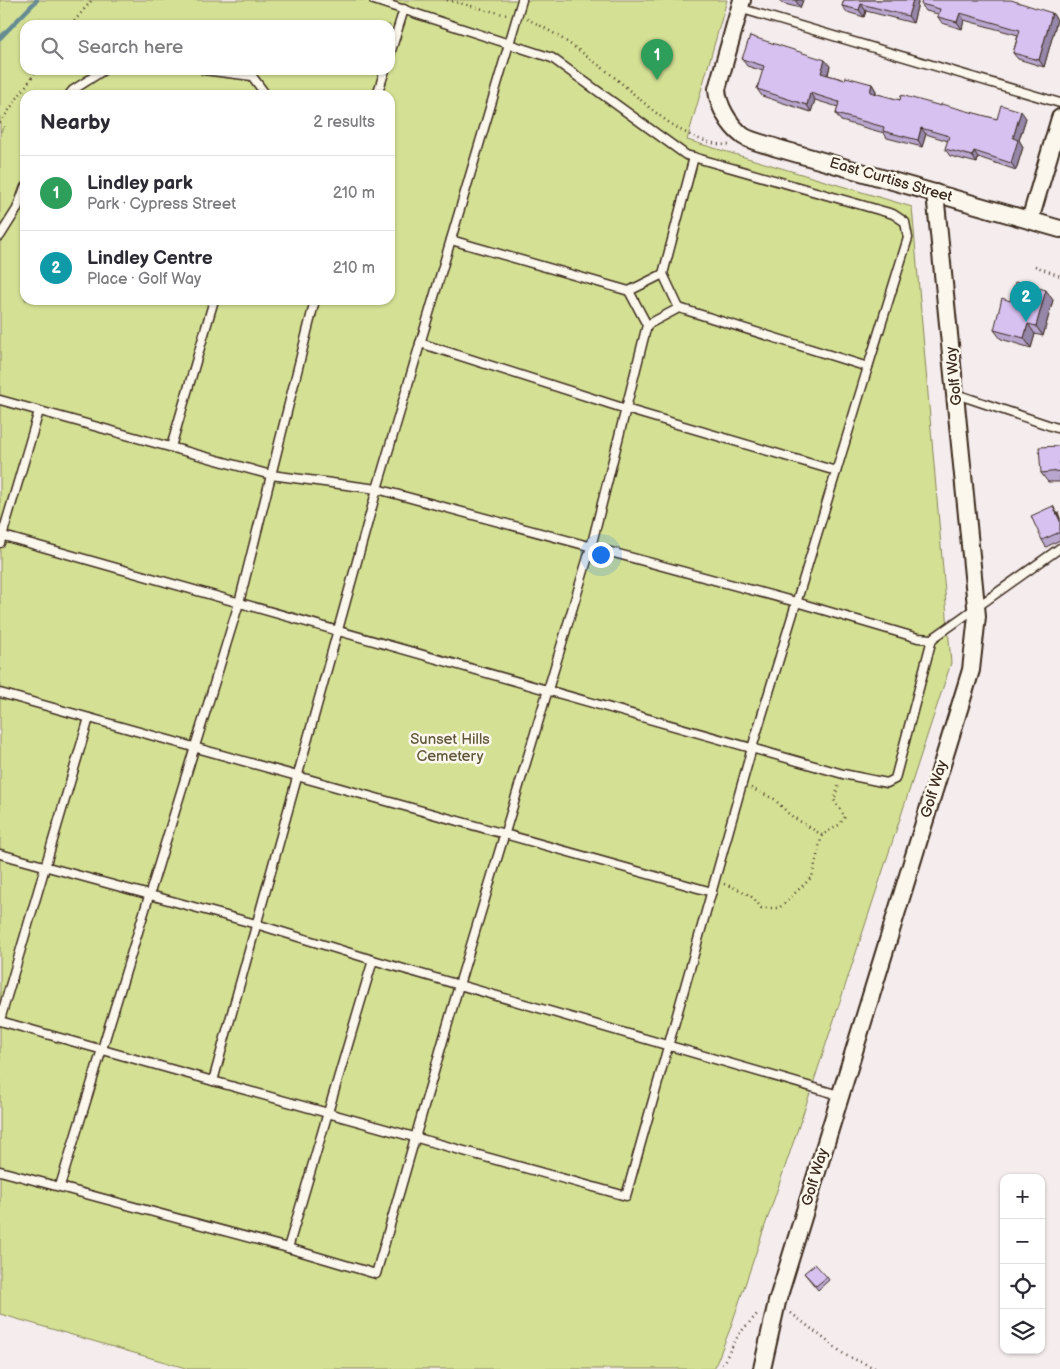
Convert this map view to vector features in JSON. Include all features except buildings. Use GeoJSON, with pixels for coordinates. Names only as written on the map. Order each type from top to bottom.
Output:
{"type":"FeatureCollection","features":[{"type":"Feature","properties":{"kind":"street","name":"East Curtiss Street"},"geometry":{"type":"LineString","coordinates":[[740,4],[717,89],[718,101],[729,120],[744,136],[1060,228]]}},
{"type":"Feature","properties":{"kind":"street"},"geometry":{"type":"LineString","coordinates":[[1030,220],[1060,118]]}},
{"type":"Feature","properties":{"kind":"street","name":"Golf Way"},"geometry":{"type":"LineString","coordinates":[[762,1369],[777,1302],[971,670],[976,609],[935,193]]}},
{"type":"Feature","properties":{"kind":"lane"},"geometry":{"type":"LineString","coordinates":[[89,718],[0,1020],[626,1196],[670,1046],[752,748],[908,238],[905,222],[893,214],[686,155],[552,58],[404,8],[374,0]]}},
{"type":"Feature","properties":{"kind":"lane"},"geometry":{"type":"LineString","coordinates":[[213,1080],[377,489],[522,0]]}},
{"type":"Feature","properties":{"kind":"lane"},"geometry":{"type":"LineString","coordinates":[[740,4],[1060,103]]}},
{"type":"Feature","properties":{"kind":"lane"},"geometry":{"type":"LineString","coordinates":[[395,38],[404,8]]}},
{"type":"Feature","properties":{"kind":"lane"},"geometry":{"type":"LineString","coordinates":[[73,90],[96,75]]}},
{"type":"Feature","properties":{"kind":"lane"},"geometry":{"type":"LineString","coordinates":[[244,75],[252,76],[262,90]]}},
{"type":"Feature","properties":{"kind":"lane"},"geometry":{"type":"LineString","coordinates":[[379,90],[383,75]]}},
{"type":"Feature","properties":{"kind":"lane"},"geometry":{"type":"LineString","coordinates":[[679,308],[663,274],[694,157]]}},
{"type":"Feature","properties":{"kind":"lane"},"geometry":{"type":"LineString","coordinates":[[0,236],[18,210],[20,203]]}},
{"type":"Feature","properties":{"kind":"lane"},"geometry":{"type":"LineString","coordinates":[[451,240],[629,291],[663,274]]}},
{"type":"Feature","properties":{"kind":"lane"},"geometry":{"type":"LineString","coordinates":[[0,1170],[288,1248],[376,1274],[459,985],[591,548],[648,325],[629,291]]}},
{"type":"Feature","properties":{"kind":"lane"},"geometry":{"type":"LineString","coordinates":[[171,448],[213,305]]}},
{"type":"Feature","properties":{"kind":"lane"},"geometry":{"type":"LineString","coordinates":[[60,1186],[239,602],[315,305]]}},
{"type":"Feature","properties":{"kind":"lane"},"geometry":{"type":"LineString","coordinates":[[648,325],[679,308],[868,367]]}},
{"type":"Feature","properties":{"kind":"lane"},"geometry":{"type":"LineString","coordinates":[[420,344],[626,409],[836,471]]}},
{"type":"Feature","properties":{"kind":"lane"},"geometry":{"type":"LineString","coordinates":[[956,394],[1060,428]]}},
{"type":"Feature","properties":{"kind":"lane"},"geometry":{"type":"LineString","coordinates":[[0,400],[271,476],[377,489],[796,602],[918,638],[932,640]]}},
{"type":"Feature","properties":{"kind":"lane"},"geometry":{"type":"LineString","coordinates":[[39,411],[1,538],[239,602],[843,774],[887,783],[895,780],[932,640],[1060,548]]}},
{"type":"Feature","properties":{"kind":"lane"},"geometry":{"type":"LineString","coordinates":[[0,693],[712,892]]}},
{"type":"Feature","properties":{"kind":"lane"},"geometry":{"type":"LineString","coordinates":[[0,854],[256,924],[373,960],[840,1095]]}},
{"type":"Feature","properties":{"kind":"lane"},"geometry":{"type":"LineString","coordinates":[[288,1248],[373,960]]}},
{"type":"Feature","properties":{"kind":"path"},"geometry":{"type":"LineString","coordinates":[[75,20],[92,0]]}},
{"type":"Feature","properties":{"kind":"path"},"geometry":{"type":"LineString","coordinates":[[447,0],[528,20],[603,68],[677,128],[716,144],[730,144]]}},
{"type":"Feature","properties":{"kind":"path"},"geometry":{"type":"LineString","coordinates":[[23,90],[34,75]]}},
{"type":"Feature","properties":{"kind":"path"},"geometry":{"type":"LineString","coordinates":[[0,123],[20,94]]}},
{"type":"Feature","properties":{"kind":"path"},"geometry":{"type":"LineString","coordinates":[[1035,266],[1060,276]]}},
{"type":"Feature","properties":{"kind":"path"},"geometry":{"type":"LineString","coordinates":[[715,881],[747,893],[757,900],[762,908],[779,908],[812,877],[816,870],[814,860],[822,835],[839,825],[844,818],[834,800],[843,774]]}},
{"type":"Feature","properties":{"kind":"path"},"geometry":{"type":"LineString","coordinates":[[742,784],[774,799],[790,815],[822,835]]}},
{"type":"Feature","properties":{"kind":"path"},"geometry":{"type":"LineString","coordinates":[[720,1369],[738,1334],[764,1307],[777,1302],[845,1354],[877,1369]]}},
{"type":"Feature","properties":{"kind":"green space","name":"Sunset Hills Cemetery"},"geometry":{"type":"Polygon","coordinates":[[[0,0],[727,0],[687,140],[912,207],[951,663],[810,1093],[730,1329],[714,1369],[189,1369],[0,1314],[0,133],[5,126],[0,132],[0,0]]]}},
{"type":"Feature","properties":{"kind":"waterway"},"geometry":{"type":"LineString","coordinates":[[0,38],[37,0]]}},
{"type":"Feature","properties":{"kind":"place","name":"Lindley park"},"geometry":{"type":"Point","coordinates":[657,80]}},
{"type":"Feature","properties":{"kind":"place","name":"Lindley Centre"},"geometry":{"type":"Point","coordinates":[1026,322]}}]}
